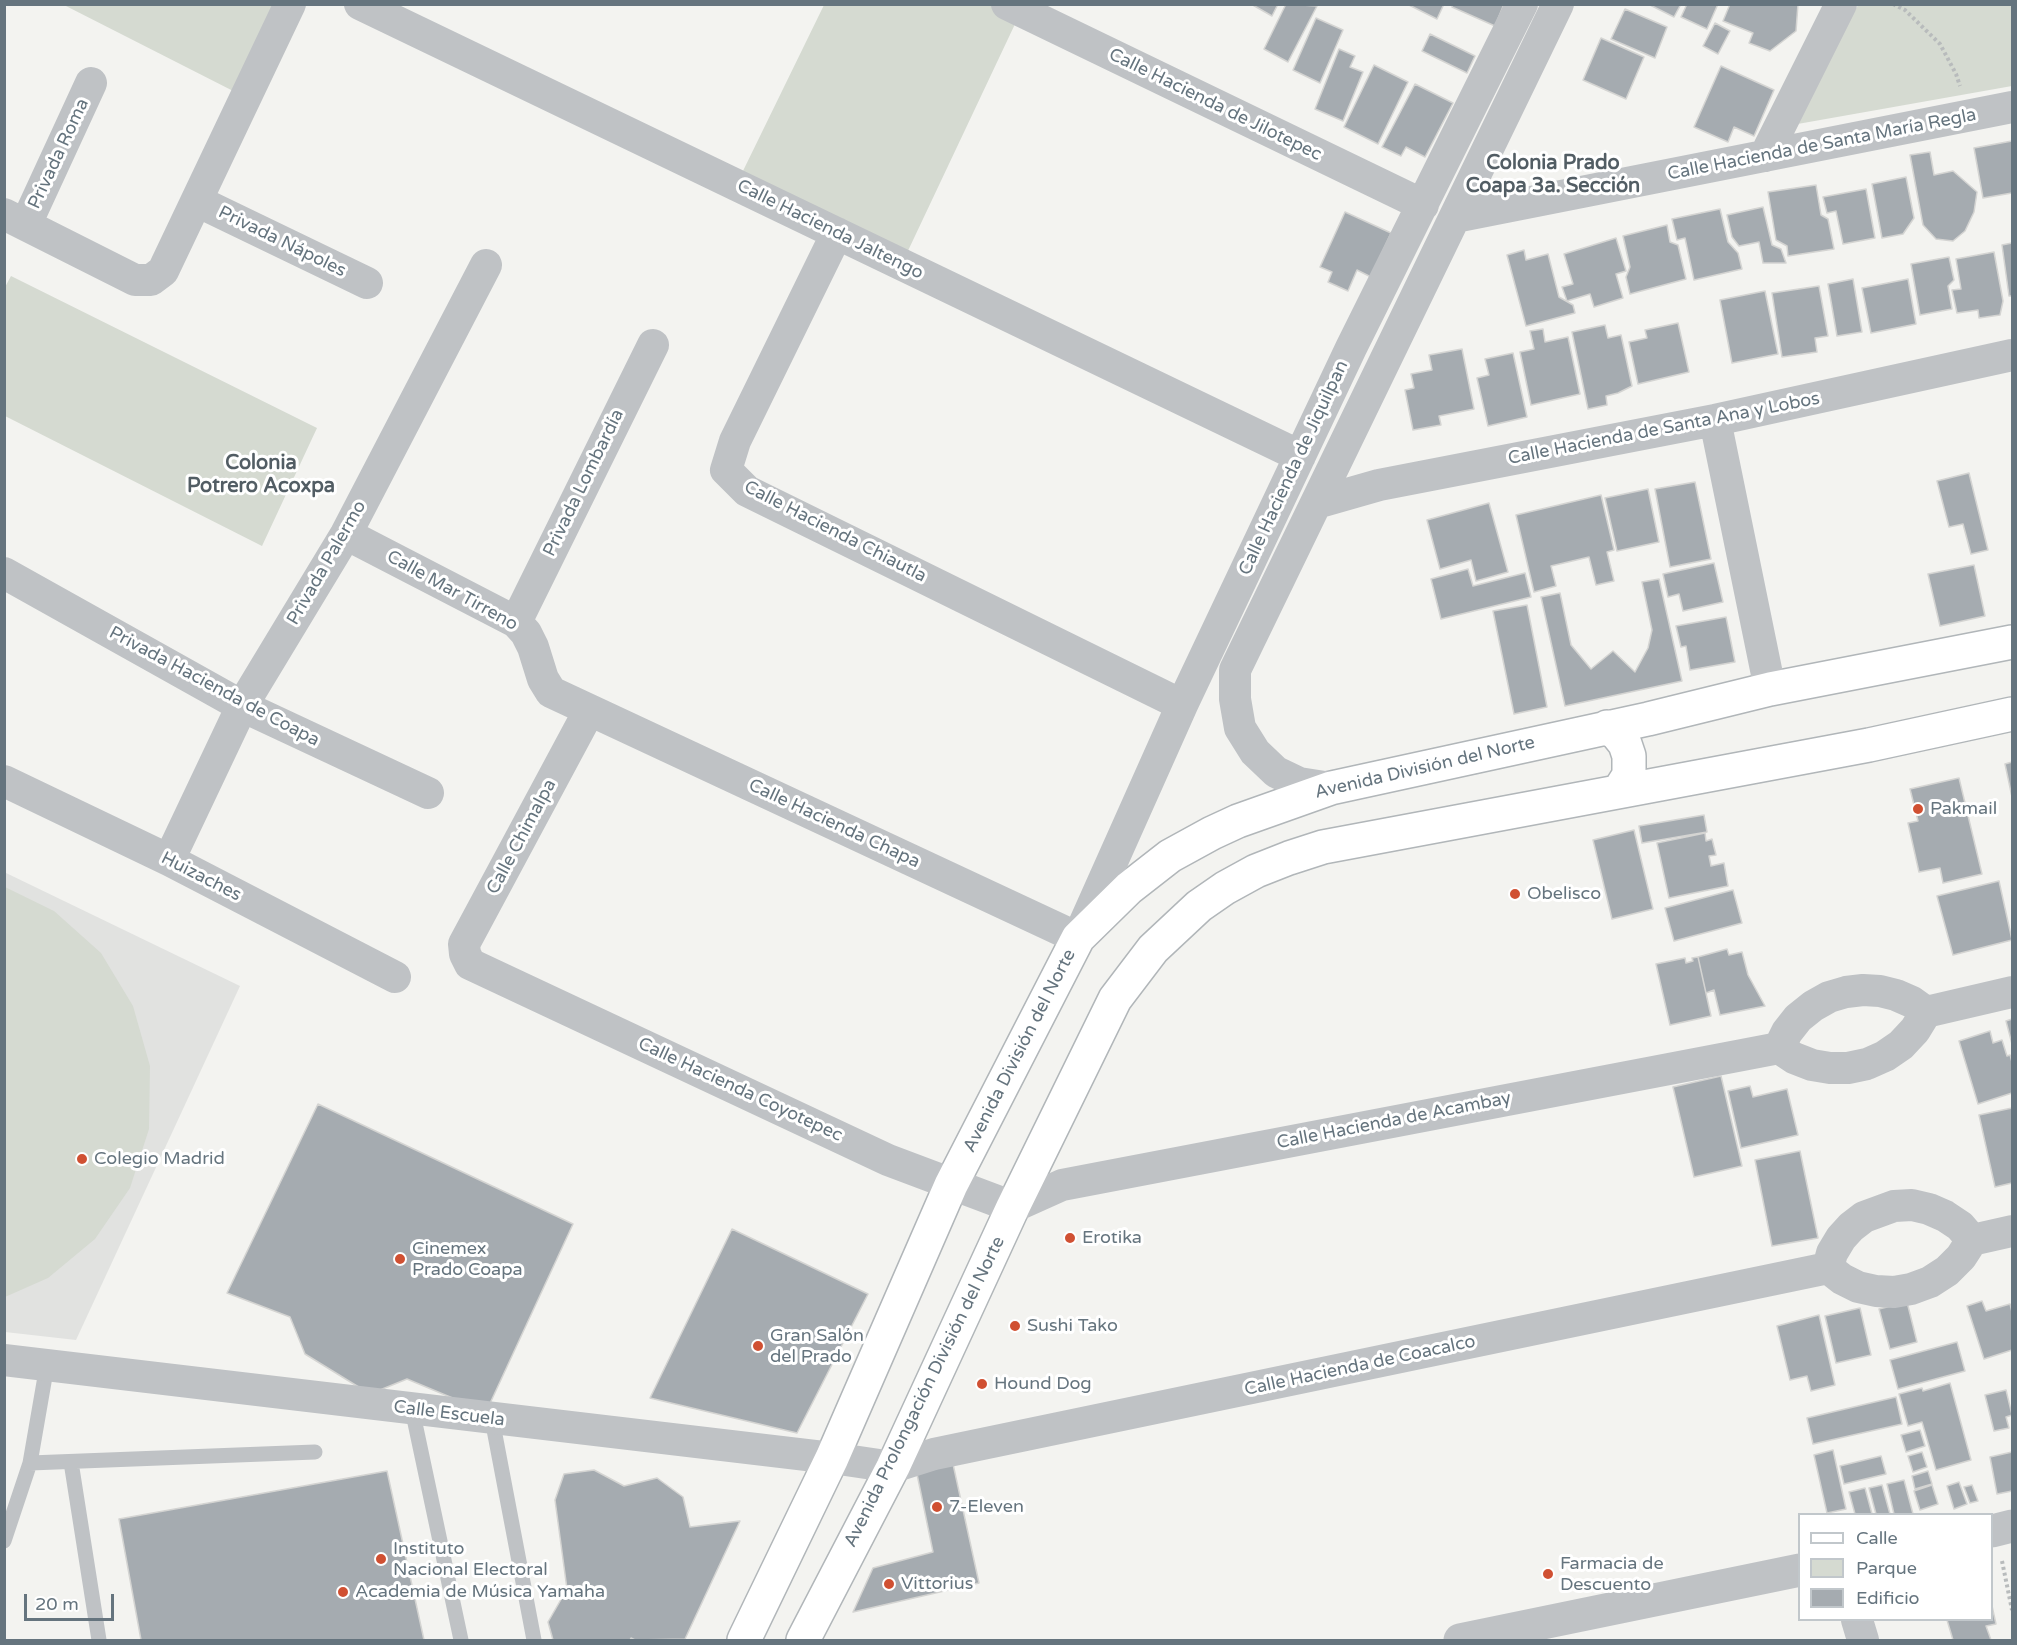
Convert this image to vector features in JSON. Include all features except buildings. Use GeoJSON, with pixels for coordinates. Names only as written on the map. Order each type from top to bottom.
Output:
{"type":"FeatureCollection","features":[{"type":"Feature","properties":{"kind":"main road","name":"Avenida División del Norte"},"geometry":{"type":"LineString","coordinates":[[951,1185],[1078,938],[1129,888],[1170,856],[1238,821],[1331,788],[1648,719],[1770,689],[2013,642]]}},
{"type":"Feature","properties":{"kind":"main road"},"geometry":{"type":"LineString","coordinates":[[1013,1207],[1115,999],[1153,949],[1199,906],[1225,888],[1257,871],[1323,848],[1869,745],[2013,714]]}},
{"type":"Feature","properties":{"kind":"main road"},"geometry":{"type":"LineString","coordinates":[[1648,719],[1640,741],[1641,753],[1649,771],[1664,783]]}},
{"type":"Feature","properties":{"kind":"main road"},"geometry":{"type":"LineString","coordinates":[[1607,727],[1625,744],[1629,756],[1629,775],[1619,791]]}},
{"type":"Feature","properties":{"kind":"main road"},"geometry":{"type":"LineString","coordinates":[[744,1641],[832,1458],[951,1185]]}},
{"type":"Feature","properties":{"kind":"main road","name":"Avenida Prolongación División del Norte"},"geometry":{"type":"LineString","coordinates":[[803,1641],[893,1467],[1013,1207]]}},
{"type":"Feature","properties":{"kind":"street"},"geometry":{"type":"LineString","coordinates":[[15,219],[135,280],[151,280],[163,271],[290,4]]}},
{"type":"Feature","properties":{"kind":"street","name":"Calle Hacienda Jaltengo"},"geometry":{"type":"LineString","coordinates":[[360,4],[1300,456]]}},
{"type":"Feature","properties":{"kind":"street","name":"Calle Hacienda de Jilotepec"},"geometry":{"type":"LineString","coordinates":[[1007,4],[1423,205]]}},
{"type":"Feature","properties":{"kind":"street","name":"Calle Hacienda de Jiquilpan"},"geometry":{"type":"LineString","coordinates":[[1078,938],[1182,705],[1351,348],[1522,4]]}},
{"type":"Feature","properties":{"kind":"street","name":"Calle Hacienda de Jiquilpan"},"geometry":{"type":"LineString","coordinates":[[1331,788],[1299,783],[1276,772],[1255,752],[1240,728],[1235,699],[1235,670],[1558,4]]}},
{"type":"Feature","properties":{"kind":"street"},"geometry":{"type":"LineString","coordinates":[[1765,156],[1841,4]]}},
{"type":"Feature","properties":{"kind":"street","name":"Privada Roma"},"geometry":{"type":"LineString","coordinates":[[15,219],[91,83]]}},
{"type":"Feature","properties":{"kind":"street","name":"Calle Hacienda de Santa María Regla"},"geometry":{"type":"LineString","coordinates":[[1455,217],[2013,107]]}},
{"type":"Feature","properties":{"kind":"street","name":"Privada Nápoles"},"geometry":{"type":"LineString","coordinates":[[197,201],[367,284]]}},
{"type":"Feature","properties":{"kind":"street","name":"Calle Hacienda Chiautla"},"geometry":{"type":"LineString","coordinates":[[837,233],[735,441],[726,470],[747,490],[1182,705]]}},
{"type":"Feature","properties":{"kind":"street","name":"Privada Palermo"},"geometry":{"type":"LineString","coordinates":[[169,860],[242,706],[346,534],[486,265]]}},
{"type":"Feature","properties":{"kind":"street","name":"Privada Lombardía"},"geometry":{"type":"LineString","coordinates":[[516,622],[652,345]]}},
{"type":"Feature","properties":{"kind":"street"},"geometry":{"type":"LineString","coordinates":[[1351,348],[1382,368]]}},
{"type":"Feature","properties":{"kind":"street","name":"Calle Hacienda de Santa Ana y Lobos"},"geometry":{"type":"LineString","coordinates":[[1316,503],[1379,485],[1715,420],[2013,355]]}},
{"type":"Feature","properties":{"kind":"street"},"geometry":{"type":"LineString","coordinates":[[1715,420],[1770,689]]}},
{"type":"Feature","properties":{"kind":"street","name":"Calle Mar Tirreno"},"geometry":{"type":"LineString","coordinates":[[346,534],[516,622],[526,633],[543,679],[551,692],[589,711]]}},
{"type":"Feature","properties":{"kind":"street","name":"Privada Hacienda de Coapa"},"geometry":{"type":"LineString","coordinates":[[4,573],[242,706],[428,794]]}},
{"type":"Feature","properties":{"kind":"street","name":"Calle Hacienda Chapa"},"geometry":{"type":"LineString","coordinates":[[589,711],[1078,938]]}},
{"type":"Feature","properties":{"kind":"street","name":"Calle Chimalpa"},"geometry":{"type":"LineString","coordinates":[[470,964],[465,954],[464,944],[589,711]]}},
{"type":"Feature","properties":{"kind":"street","name":"Huizaches"},"geometry":{"type":"LineString","coordinates":[[4,781],[169,860],[395,977]]}},
{"type":"Feature","properties":{"kind":"street","name":"Calle Hacienda Coyotepec"},"geometry":{"type":"LineString","coordinates":[[470,964],[888,1160],[1013,1207]]}},
{"type":"Feature","properties":{"kind":"street"},"geometry":{"type":"LineString","coordinates":[[1926,1012],[1915,1030],[1901,1045],[1885,1056],[1866,1064],[1848,1068],[1812,1065],[1794,1058],[1779,1048],[1787,1032],[1798,1018],[1829,997],[1846,992],[1880,991],[1904,999],[1926,1012],[2013,992]]}},
{"type":"Feature","properties":{"kind":"street","name":"Calle Hacienda de Acambay"},"geometry":{"type":"LineString","coordinates":[[1013,1207],[1062,1185],[1779,1048]]}},
{"type":"Feature","properties":{"kind":"street"},"geometry":{"type":"LineString","coordinates":[[1972,1240],[1960,1226],[1937,1212],[1912,1205],[1894,1206],[1864,1217],[1851,1227],[1840,1239],[1832,1253],[1828,1268],[1842,1279],[1858,1287],[1894,1292],[1911,1289],[1930,1282],[1947,1271],[1961,1257],[1972,1240],[2013,1231]]}},
{"type":"Feature","properties":{"kind":"street","name":"Calle Hacienda de Coacalco"},"geometry":{"type":"LineString","coordinates":[[893,1467],[946,1452],[1828,1268]]}},
{"type":"Feature","properties":{"kind":"street","name":"Calle Escuela"},"geometry":{"type":"LineString","coordinates":[[4,1360],[893,1467]]}},
{"type":"Feature","properties":{"kind":"street"},"geometry":{"type":"LineString","coordinates":[[1460,1641],[1798,1570]]}},
{"type":"Feature","properties":{"kind":"street"},"geometry":{"type":"LineString","coordinates":[[1857,1621],[1863,1641]]}},
{"type":"Feature","properties":{"kind":"lane"},"geometry":{"type":"LineString","coordinates":[[4,1541],[30,1463],[47,1365]]}},
{"type":"Feature","properties":{"kind":"lane"},"geometry":{"type":"LineString","coordinates":[[412,1409],[461,1641]]}},
{"type":"Feature","properties":{"kind":"lane"},"geometry":{"type":"LineString","coordinates":[[492,1419],[534,1641]]}},
{"type":"Feature","properties":{"kind":"lane"},"geometry":{"type":"LineString","coordinates":[[30,1463],[315,1452]]}},
{"type":"Feature","properties":{"kind":"lane"},"geometry":{"type":"LineString","coordinates":[[70,1462],[99,1641]]}},
{"type":"Feature","properties":{"kind":"path"},"geometry":{"type":"LineString","coordinates":[[1893,4],[1905,10],[1940,44],[1956,74],[1970,116]]}},
{"type":"Feature","properties":{"kind":"path"},"geometry":{"type":"LineString","coordinates":[[2000,1529],[2013,1611]]}},
{"type":"Feature","properties":{"kind":"shaded area","name":"Colegio Madrid"},"geometry":{"type":"Polygon","coordinates":[[[4,872],[240,986],[76,1340],[5,1332],[4,872]]]}},
{"type":"Feature","properties":{"kind":"green space"},"geometry":{"type":"Polygon","coordinates":[[[64,5],[283,5],[243,96],[64,5]]]}},
{"type":"Feature","properties":{"kind":"green space"},"geometry":{"type":"Polygon","coordinates":[[[824,5],[1024,5],[906,255],[741,175],[824,5]]]}},
{"type":"Feature","properties":{"kind":"green space"},"geometry":{"type":"Polygon","coordinates":[[[1858,5],[2012,5],[2012,86],[1792,125],[1858,5]]]}},
{"type":"Feature","properties":{"kind":"green space"},"geometry":{"type":"Polygon","coordinates":[[[11,276],[317,428],[262,546],[5,416],[4,289],[11,276]]]}},
{"type":"Feature","properties":{"kind":"green space","name":"Colegio Madrid"},"geometry":{"type":"Polygon","coordinates":[[[5,887],[54,911],[101,953],[133,1006],[150,1066],[149,1129],[130,1188],[95,1239],[48,1278],[5,1297],[5,887]]]}},
{"type":"Feature","properties":{"kind":"place","name":"Pakmail"},"geometry":{"type":"Point","coordinates":[1918,809]}},
{"type":"Feature","properties":{"kind":"place","name":"Obelisco"},"geometry":{"type":"Point","coordinates":[1515,894]}},
{"type":"Feature","properties":{"kind":"place","name":"Colegio Madrid"},"geometry":{"type":"Point","coordinates":[82,1159]}},
{"type":"Feature","properties":{"kind":"place","name":"Erotika"},"geometry":{"type":"Point","coordinates":[1070,1238]}},
{"type":"Feature","properties":{"kind":"place","name":"Cinemex Prado Coapa"},"geometry":{"type":"Point","coordinates":[400,1259]}},
{"type":"Feature","properties":{"kind":"place","name":"Sushi Tako"},"geometry":{"type":"Point","coordinates":[1015,1326]}},
{"type":"Feature","properties":{"kind":"place","name":"Gran Salón del Prado"},"geometry":{"type":"Point","coordinates":[758,1346]}},
{"type":"Feature","properties":{"kind":"place","name":"Hound Dog"},"geometry":{"type":"Point","coordinates":[982,1384]}},
{"type":"Feature","properties":{"kind":"place","name":"7-Eleven"},"geometry":{"type":"Point","coordinates":[937,1507]}},
{"type":"Feature","properties":{"kind":"place","name":"Instituto Nacional Electoral"},"geometry":{"type":"Point","coordinates":[381,1559]}},
{"type":"Feature","properties":{"kind":"place","name":"Farmacia de Descuento"},"geometry":{"type":"Point","coordinates":[1548,1574]}},
{"type":"Feature","properties":{"kind":"place","name":"Vittorius"},"geometry":{"type":"Point","coordinates":[889,1584]}},
{"type":"Feature","properties":{"kind":"place","name":"Academia de Música Yamaha"},"geometry":{"type":"Point","coordinates":[343,1592]}},
{"type":"Feature","properties":{"kind":"district","name":"Colonia Prado Coapa 3a. Sección"},"geometry":{"type":"Point","coordinates":[1553,176]}},
{"type":"Feature","properties":{"kind":"district","name":"Colonia Potrero Acoxpa"},"geometry":{"type":"Point","coordinates":[261,476]}}]}
